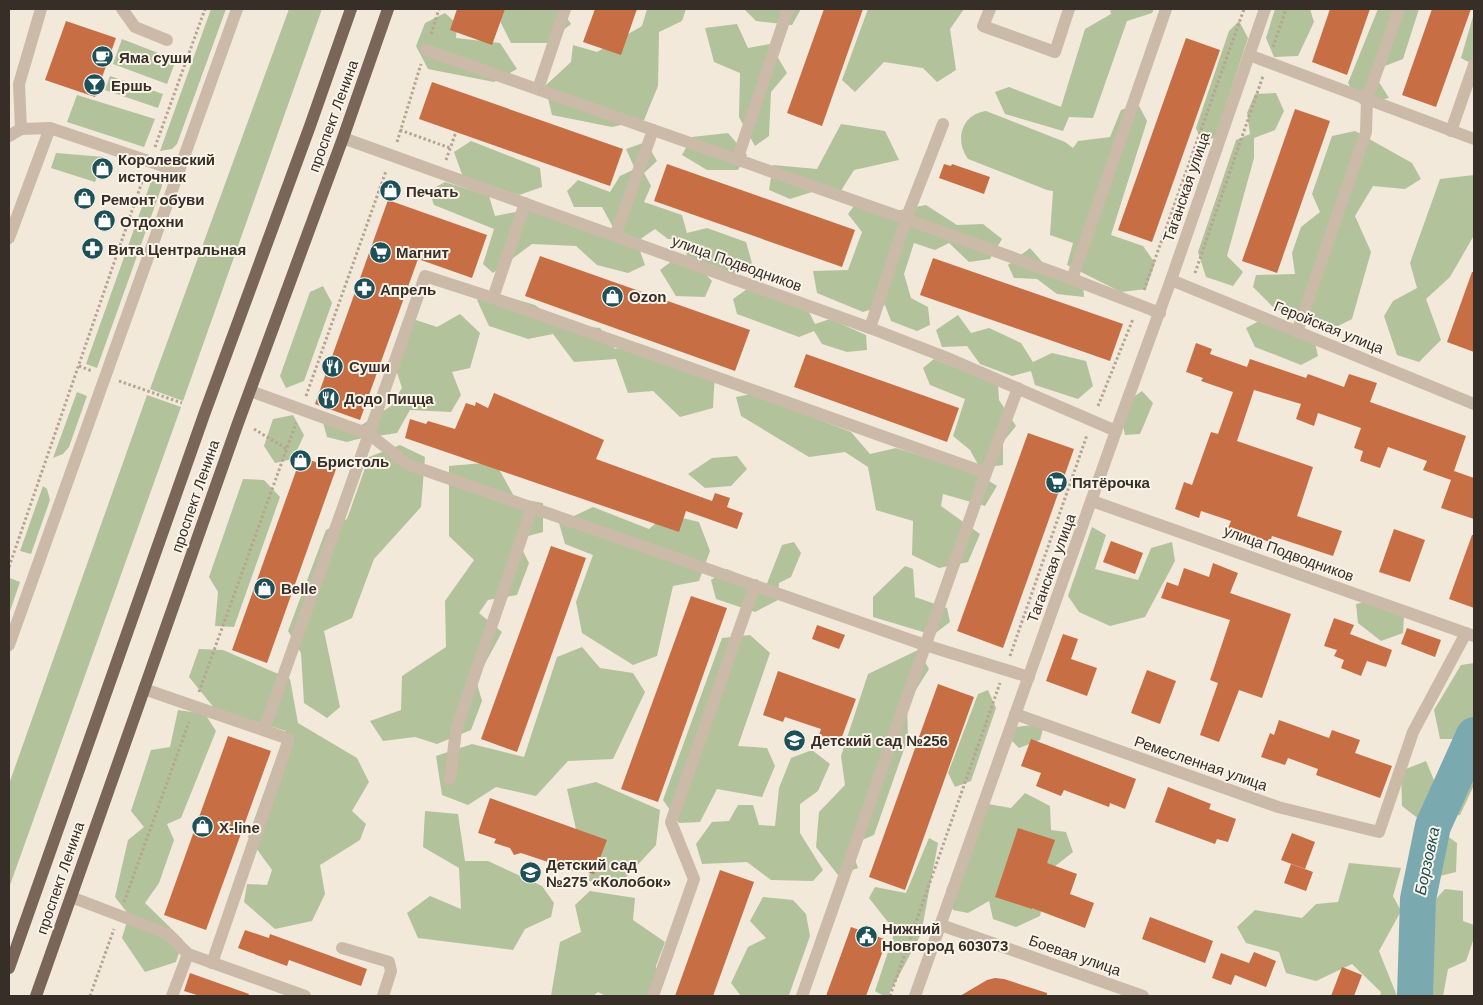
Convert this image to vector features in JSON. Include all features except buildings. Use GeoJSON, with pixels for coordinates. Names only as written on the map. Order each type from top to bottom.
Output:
{"type":"FeatureCollection","features":[{"type":"Feature","properties":{"kind":"main road","name":"проспект Ленина"},"geometry":{"type":"LineString","coordinates":[[9,968],[208,404],[307,135],[351,9]]}},
{"type":"Feature","properties":{"kind":"main road","name":"проспект Ленина"},"geometry":{"type":"LineString","coordinates":[[36,996],[250,391],[343,138],[388,9]]}},
{"type":"Feature","properties":{"kind":"street"},"geometry":{"type":"LineString","coordinates":[[21,129],[19,84],[41,9]]}},
{"type":"Feature","properties":{"kind":"street"},"geometry":{"type":"LineString","coordinates":[[122,9],[136,27],[167,40]]}},
{"type":"Feature","properties":{"kind":"street"},"geometry":{"type":"LineString","coordinates":[[9,646],[237,9]]}},
{"type":"Feature","properties":{"kind":"street"},"geometry":{"type":"LineString","coordinates":[[538,89],[564,9]]}},
{"type":"Feature","properties":{"kind":"street"},"geometry":{"type":"LineString","coordinates":[[737,160],[788,9]]}},
{"type":"Feature","properties":{"kind":"street"},"geometry":{"type":"LineString","coordinates":[[990,9],[984,26],[1055,52],[1069,9]]}},
{"type":"Feature","properties":{"kind":"street"},"geometry":{"type":"LineString","coordinates":[[1072,279],[1166,9]]}},
{"type":"Feature","properties":{"kind":"street","name":"Таганская улица"},"geometry":{"type":"LineString","coordinates":[[915,996],[1116,431],[1160,313],[1265,9]]}},
{"type":"Feature","properties":{"kind":"street"},"geometry":{"type":"LineString","coordinates":[[1297,332],[1366,132],[1368,99],[1399,9]]}},
{"type":"Feature","properties":{"kind":"street"},"geometry":{"type":"LineString","coordinates":[[426,50],[906,219],[1160,313]]}},
{"type":"Feature","properties":{"kind":"street"},"geometry":{"type":"LineString","coordinates":[[1249,55],[1474,139]]}},
{"type":"Feature","properties":{"kind":"street"},"geometry":{"type":"LineString","coordinates":[[1451,130],[1474,65]]}},
{"type":"Feature","properties":{"kind":"street"},"geometry":{"type":"LineString","coordinates":[[870,328],[906,219],[943,124]]}},
{"type":"Feature","properties":{"kind":"street"},"geometry":{"type":"LineString","coordinates":[[9,238],[50,128]]}},
{"type":"Feature","properties":{"kind":"street"},"geometry":{"type":"LineString","coordinates":[[9,136],[21,129],[50,128],[178,171]]}},
{"type":"Feature","properties":{"kind":"street"},"geometry":{"type":"LineString","coordinates":[[615,236],[653,130]]}},
{"type":"Feature","properties":{"kind":"street","name":"улица Подводников"},"geometry":{"type":"LineString","coordinates":[[343,138],[870,328],[944,357],[1116,431]]}},
{"type":"Feature","properties":{"kind":"street"},"geometry":{"type":"LineString","coordinates":[[493,298],[525,203]]}},
{"type":"Feature","properties":{"kind":"street"},"geometry":{"type":"LineString","coordinates":[[264,730],[425,276],[493,298],[986,473]]}},
{"type":"Feature","properties":{"kind":"street","name":"Геройская улица"},"geometry":{"type":"LineString","coordinates":[[1171,280],[1474,404]]}},
{"type":"Feature","properties":{"kind":"street"},"geometry":{"type":"LineString","coordinates":[[802,996],[986,473],[1018,388]]}},
{"type":"Feature","properties":{"kind":"street"},"geometry":{"type":"LineString","coordinates":[[250,391],[369,434],[408,464],[926,645],[1029,677]]}},
{"type":"Feature","properties":{"kind":"street","name":"улица Подводников"},"geometry":{"type":"LineString","coordinates":[[1092,501],[1470,635]]}},
{"type":"Feature","properties":{"kind":"street"},"geometry":{"type":"LineString","coordinates":[[450,779],[456,730],[532,507]]}},
{"type":"Feature","properties":{"kind":"street"},"geometry":{"type":"LineString","coordinates":[[654,996],[694,879],[671,822],[755,585]]}},
{"type":"Feature","properties":{"kind":"street","name":"Ремесленная улица"},"geometry":{"type":"LineString","coordinates":[[1015,714],[1278,807],[1379,832],[1413,732],[1470,635]]}},
{"type":"Feature","properties":{"kind":"street"},"geometry":{"type":"LineString","coordinates":[[144,689],[289,739],[212,963]]}},
{"type":"Feature","properties":{"kind":"street"},"geometry":{"type":"LineString","coordinates":[[71,897],[168,934],[188,954],[286,993],[304,996]]}},
{"type":"Feature","properties":{"kind":"street","name":"Боевая улица"},"geometry":{"type":"LineString","coordinates":[[940,925],[1143,996]]}},
{"type":"Feature","properties":{"kind":"street"},"geometry":{"type":"LineString","coordinates":[[342,948],[388,962],[391,971],[383,996]]}},
{"type":"Feature","properties":{"kind":"street"},"geometry":{"type":"LineString","coordinates":[[172,996],[188,954]]}},
{"type":"Feature","properties":{"kind":"path"},"geometry":{"type":"LineString","coordinates":[[9,566],[149,161],[205,9]]}},
{"type":"Feature","properties":{"kind":"path"},"geometry":{"type":"LineString","coordinates":[[90,996],[392,155],[439,9]]}},
{"type":"Feature","properties":{"kind":"path"},"geometry":{"type":"LineString","coordinates":[[890,996],[1092,421],[1139,305],[1244,9]]}},
{"type":"Feature","properties":{"kind":"path"},"geometry":{"type":"LineString","coordinates":[[1190,288],[1286,9]]}},
{"type":"Feature","properties":{"kind":"path"},"geometry":{"type":"LineString","coordinates":[[400,130],[450,148]]}},
{"type":"Feature","properties":{"kind":"path"},"geometry":{"type":"LineString","coordinates":[[441,173],[456,132]]}},
{"type":"Feature","properties":{"kind":"path"},"geometry":{"type":"LineString","coordinates":[[79,366],[182,403]]}},
{"type":"Feature","properties":{"kind":"path"},"geometry":{"type":"LineString","coordinates":[[254,429],[287,449]]}},
{"type":"Feature","properties":{"kind":"green space"},"geometry":{"type":"Polygon","coordinates":[[[211,9],[226,9],[177,144],[172,149],[160,151],[211,9]]]}},
{"type":"Feature","properties":{"kind":"green space"},"geometry":{"type":"Polygon","coordinates":[[[289,9],[322,9],[183,401],[150,389],[289,9]]]}},
{"type":"Feature","properties":{"kind":"green space"},"geometry":{"type":"Polygon","coordinates":[[[485,9],[561,9],[571,24],[547,43],[511,43],[497,15],[485,9]]]}},
{"type":"Feature","properties":{"kind":"green space"},"geometry":{"type":"Polygon","coordinates":[[[647,9],[686,9],[682,21],[659,32],[658,86],[644,120],[612,127],[552,115],[545,86],[571,62],[573,45],[597,52],[642,26],[647,9]]]}},
{"type":"Feature","properties":{"kind":"green space"},"geometry":{"type":"Polygon","coordinates":[[[744,9],[801,9],[792,25],[756,21],[744,9]]]}},
{"type":"Feature","properties":{"kind":"green space"},"geometry":{"type":"Polygon","coordinates":[[[868,9],[964,9],[950,29],[956,70],[937,82],[923,68],[884,62],[855,92],[842,80],[868,9]]]}},
{"type":"Feature","properties":{"kind":"green space"},"geometry":{"type":"Polygon","coordinates":[[[1110,9],[1154,9],[1152,13],[1127,21],[1093,118],[1069,117],[1063,131],[1005,114],[995,92],[1009,87],[1061,107],[1085,29],[1111,14],[1110,9]]]}},
{"type":"Feature","properties":{"kind":"green space"},"geometry":{"type":"Polygon","coordinates":[[[1275,9],[1310,9],[1314,22],[1298,56],[1274,57],[1266,38],[1275,9]]]}},
{"type":"Feature","properties":{"kind":"green space"},"geometry":{"type":"Polygon","coordinates":[[[1378,9],[1419,9],[1403,59],[1372,71],[1389,98],[1360,104],[1348,83],[1378,9]]]}},
{"type":"Feature","properties":{"kind":"green space"},"geometry":{"type":"Polygon","coordinates":[[[445,13],[457,24],[456,38],[500,43],[517,69],[494,82],[428,69],[416,46],[425,23],[445,13]]]}},
{"type":"Feature","properties":{"kind":"green space"},"geometry":{"type":"Polygon","coordinates":[[[1474,13],[1474,65],[1461,58],[1474,13]]]}},
{"type":"Feature","properties":{"kind":"green space"},"geometry":{"type":"Polygon","coordinates":[[[1239,21],[1248,38],[1215,138],[1201,140],[1196,128],[1229,31],[1239,21]]]}},
{"type":"Feature","properties":{"kind":"green space"},"geometry":{"type":"Polygon","coordinates":[[[737,24],[748,48],[770,44],[787,73],[771,92],[769,136],[755,146],[739,117],[740,73],[714,62],[705,28],[737,24]]]}},
{"type":"Feature","properties":{"kind":"green space"},"geometry":{"type":"Polygon","coordinates":[[[122,39],[176,60],[167,84],[113,64],[122,39]]]}},
{"type":"Feature","properties":{"kind":"green space"},"geometry":{"type":"Polygon","coordinates":[[[110,76],[163,94],[158,108],[105,90],[110,76]]]}},
{"type":"Feature","properties":{"kind":"green space"},"geometry":{"type":"Polygon","coordinates":[[[1276,93],[1284,111],[1275,130],[1254,138],[1254,158],[1227,256],[1243,272],[1233,286],[1206,277],[1198,252],[1236,140],[1250,134],[1247,113],[1255,94],[1276,93]]]}},
{"type":"Feature","properties":{"kind":"green space"},"geometry":{"type":"Polygon","coordinates":[[[77,95],[155,119],[144,147],[67,122],[77,95]]]}},
{"type":"Feature","properties":{"kind":"green space"},"geometry":{"type":"Polygon","coordinates":[[[1138,104],[1147,121],[1111,235],[1143,246],[1155,263],[1146,289],[1121,292],[1067,265],[1073,243],[1050,235],[1053,191],[968,159],[964,152],[961,136],[966,122],[971,117],[986,111],[1065,142],[1073,148],[1078,141],[1110,137],[1121,110],[1138,104]]]}},
{"type":"Feature","properties":{"kind":"green space"},"geometry":{"type":"Polygon","coordinates":[[[841,124],[885,131],[899,160],[854,170],[837,197],[815,191],[790,199],[769,190],[773,165],[817,169],[841,124]]]}},
{"type":"Feature","properties":{"kind":"green space"},"geometry":{"type":"Polygon","coordinates":[[[1355,131],[1412,163],[1421,179],[1405,189],[1373,186],[1355,216],[1371,252],[1352,319],[1328,331],[1274,308],[1253,287],[1256,275],[1295,274],[1292,253],[1301,227],[1320,212],[1312,194],[1332,136],[1355,131]]]}},
{"type":"Feature","properties":{"kind":"green space"},"geometry":{"type":"Polygon","coordinates":[[[728,133],[747,155],[738,170],[707,170],[682,155],[692,137],[728,133]]]}},
{"type":"Feature","properties":{"kind":"green space"},"geometry":{"type":"Polygon","coordinates":[[[471,141],[540,168],[542,187],[519,195],[463,177],[454,152],[471,141]]]}},
{"type":"Feature","properties":{"kind":"green space"},"geometry":{"type":"Polygon","coordinates":[[[646,142],[657,161],[644,173],[651,186],[644,202],[682,215],[687,233],[707,228],[746,242],[752,263],[736,275],[687,256],[684,240],[668,239],[655,229],[639,240],[614,229],[602,207],[574,207],[567,191],[578,180],[610,192],[620,176],[635,169],[626,149],[646,142]]]}},
{"type":"Feature","properties":{"kind":"green space"},"geometry":{"type":"Polygon","coordinates":[[[56,153],[104,157],[95,182],[51,168],[56,153]]]}},
{"type":"Feature","properties":{"kind":"green space"},"geometry":{"type":"Polygon","coordinates":[[[154,173],[162,180],[162,186],[97,368],[86,364],[154,173]]]}},
{"type":"Feature","properties":{"kind":"green space"},"geometry":{"type":"Polygon","coordinates":[[[1474,175],[1474,237],[1450,277],[1426,299],[1441,340],[1419,362],[1397,355],[1384,316],[1393,301],[1417,288],[1410,263],[1440,179],[1474,175]]]}},
{"type":"Feature","properties":{"kind":"green space"},"geometry":{"type":"Polygon","coordinates":[[[445,182],[489,196],[495,216],[531,209],[639,248],[645,265],[628,273],[597,265],[576,246],[532,244],[493,273],[483,264],[494,229],[434,205],[429,191],[445,182]]]}},
{"type":"Feature","properties":{"kind":"green space"},"geometry":{"type":"Polygon","coordinates":[[[860,198],[896,211],[926,205],[957,225],[983,224],[1002,239],[990,259],[969,262],[949,243],[935,250],[914,243],[904,274],[911,298],[928,307],[930,325],[917,331],[891,321],[885,305],[863,312],[817,293],[813,271],[848,270],[862,232],[848,214],[860,198]]]}},
{"type":"Feature","properties":{"kind":"green space"},"geometry":{"type":"Polygon","coordinates":[[[1030,248],[1044,264],[1083,281],[1084,297],[1057,294],[1037,279],[1014,278],[1008,265],[1030,248]]]}},
{"type":"Feature","properties":{"kind":"green space"},"geometry":{"type":"Polygon","coordinates":[[[672,261],[702,270],[712,281],[705,297],[676,296],[660,270],[672,261]]]}},
{"type":"Feature","properties":{"kind":"green space"},"geometry":{"type":"Polygon","coordinates":[[[323,286],[332,303],[304,381],[286,388],[280,376],[310,292],[323,286]]]}},
{"type":"Feature","properties":{"kind":"green space"},"geometry":{"type":"Polygon","coordinates":[[[747,289],[809,312],[815,324],[830,319],[866,335],[867,350],[847,352],[822,344],[814,331],[799,337],[737,314],[733,299],[747,289]]]}},
{"type":"Feature","properties":{"kind":"green space"},"geometry":{"type":"Polygon","coordinates":[[[488,291],[535,305],[558,324],[600,328],[615,349],[638,343],[715,371],[713,408],[680,417],[653,391],[628,393],[616,359],[574,362],[553,334],[528,339],[489,326],[477,300],[488,291]]]}},
{"type":"Feature","properties":{"kind":"green space"},"geometry":{"type":"Polygon","coordinates":[[[460,314],[480,333],[470,368],[452,372],[461,395],[451,412],[410,410],[397,433],[347,442],[327,437],[320,412],[360,426],[391,406],[402,388],[392,357],[407,317],[437,327],[460,314]]]}},
{"type":"Feature","properties":{"kind":"green space"},"geometry":{"type":"Polygon","coordinates":[[[958,315],[971,333],[989,328],[1021,343],[1033,362],[1052,353],[1086,361],[1093,386],[1078,399],[1035,385],[1031,371],[1012,376],[980,364],[967,346],[942,347],[936,330],[958,315]]]}},
{"type":"Feature","properties":{"kind":"green space"},"geometry":{"type":"Polygon","coordinates":[[[1259,321],[1315,343],[1318,356],[1301,365],[1255,347],[1246,328],[1259,321]]]}},
{"type":"Feature","properties":{"kind":"green space"},"geometry":{"type":"Polygon","coordinates":[[[934,359],[998,384],[999,400],[1016,426],[1003,442],[1003,465],[980,468],[970,450],[953,436],[965,399],[930,385],[923,368],[934,359]]]}},
{"type":"Feature","properties":{"kind":"green space"},"geometry":{"type":"Polygon","coordinates":[[[1142,391],[1153,403],[1140,434],[1125,435],[1122,421],[1131,399],[1142,391]]]}},
{"type":"Feature","properties":{"kind":"green space"},"geometry":{"type":"Polygon","coordinates":[[[77,392],[87,396],[69,447],[63,454],[53,458],[77,392]]]}},
{"type":"Feature","properties":{"kind":"green space"},"geometry":{"type":"Polygon","coordinates":[[[752,394],[851,432],[870,454],[896,448],[978,474],[997,486],[985,506],[943,494],[941,506],[980,534],[968,562],[939,568],[912,555],[913,521],[876,510],[868,467],[845,452],[809,457],[741,416],[736,397],[752,394]]]}},
{"type":"Feature","properties":{"kind":"green space"},"geometry":{"type":"Polygon","coordinates":[[[147,395],[181,407],[9,888],[9,784],[147,395]]]}},
{"type":"Feature","properties":{"kind":"green space"},"geometry":{"type":"Polygon","coordinates":[[[293,415],[304,435],[293,459],[275,463],[264,446],[273,419],[293,415]]]}},
{"type":"Feature","properties":{"kind":"green space"},"geometry":{"type":"Polygon","coordinates":[[[400,445],[425,457],[421,507],[374,559],[352,618],[324,631],[340,707],[327,718],[304,703],[301,653],[288,631],[326,530],[347,519],[369,457],[400,445]]]}},
{"type":"Feature","properties":{"kind":"green space"},"geometry":{"type":"Polygon","coordinates":[[[737,456],[747,469],[731,486],[705,488],[688,474],[712,458],[737,456]]]}},
{"type":"Feature","properties":{"kind":"green space"},"geometry":{"type":"Polygon","coordinates":[[[495,462],[515,498],[543,503],[543,532],[517,539],[529,563],[517,595],[488,600],[479,613],[502,632],[476,680],[482,701],[471,730],[437,744],[415,737],[383,741],[370,721],[401,710],[402,676],[446,647],[445,601],[474,560],[449,536],[449,466],[495,462]]]}},
{"type":"Feature","properties":{"kind":"green space"},"geometry":{"type":"Polygon","coordinates":[[[243,479],[264,480],[280,497],[234,627],[215,626],[218,592],[209,577],[243,479]]]}},
{"type":"Feature","properties":{"kind":"green space"},"geometry":{"type":"Polygon","coordinates":[[[43,486],[47,489],[50,500],[31,554],[20,551],[43,486]]]}},
{"type":"Feature","properties":{"kind":"green space"},"geometry":{"type":"Polygon","coordinates":[[[593,507],[649,529],[666,514],[699,522],[710,551],[699,581],[673,586],[657,656],[633,665],[582,633],[576,602],[593,555],[565,544],[559,523],[593,507]]]}},
{"type":"Feature","properties":{"kind":"green space"},"geometry":{"type":"Polygon","coordinates":[[[1092,527],[1106,535],[1095,569],[1138,580],[1151,548],[1172,542],[1175,561],[1145,617],[1110,626],[1079,612],[1068,596],[1092,527]]]}},
{"type":"Feature","properties":{"kind":"green space"},"geometry":{"type":"Polygon","coordinates":[[[794,542],[801,553],[791,577],[779,583],[778,600],[755,612],[716,599],[711,580],[727,569],[766,586],[782,545],[794,542]]]}},
{"type":"Feature","properties":{"kind":"green space"},"geometry":{"type":"Polygon","coordinates":[[[905,566],[913,569],[915,597],[947,608],[950,622],[933,635],[873,617],[873,597],[905,566]]]}},
{"type":"Feature","properties":{"kind":"green space"},"geometry":{"type":"Polygon","coordinates":[[[10,578],[20,582],[9,614],[9,582],[10,578]]]}},
{"type":"Feature","properties":{"kind":"green space"},"geometry":{"type":"Polygon","coordinates":[[[1370,601],[1404,615],[1403,633],[1381,641],[1358,623],[1356,604],[1370,601]]]}},
{"type":"Feature","properties":{"kind":"green space"},"geometry":{"type":"Polygon","coordinates":[[[750,635],[770,653],[738,746],[767,748],[775,766],[762,797],[717,789],[700,822],[679,823],[663,800],[722,638],[750,635]]]}},
{"type":"Feature","properties":{"kind":"green space"},"geometry":{"type":"Polygon","coordinates":[[[582,647],[600,668],[633,673],[645,692],[613,759],[568,761],[536,796],[496,787],[468,805],[442,795],[436,756],[472,744],[524,757],[557,657],[582,647]]]}},
{"type":"Feature","properties":{"kind":"green space"},"geometry":{"type":"Polygon","coordinates":[[[199,649],[223,650],[290,679],[298,723],[357,758],[369,782],[352,811],[366,824],[360,840],[320,865],[325,894],[312,921],[275,929],[244,902],[247,884],[267,885],[272,870],[248,837],[286,731],[215,709],[189,677],[199,649]]]}},
{"type":"Feature","properties":{"kind":"green space"},"geometry":{"type":"Polygon","coordinates":[[[918,650],[929,669],[907,704],[908,738],[874,835],[850,845],[858,868],[838,875],[816,847],[819,812],[845,785],[841,756],[868,674],[918,650]]]}},
{"type":"Feature","properties":{"kind":"green space"},"geometry":{"type":"Polygon","coordinates":[[[1474,663],[1474,722],[1460,739],[1440,739],[1434,710],[1461,665],[1474,663]]]}},
{"type":"Feature","properties":{"kind":"green space"},"geometry":{"type":"Polygon","coordinates":[[[988,690],[996,708],[971,781],[955,787],[948,773],[978,694],[988,690]]]}},
{"type":"Feature","properties":{"kind":"green space"},"geometry":{"type":"Polygon","coordinates":[[[178,710],[205,714],[216,731],[181,818],[167,824],[174,840],[159,883],[145,903],[183,940],[176,962],[145,972],[122,938],[129,915],[115,897],[128,840],[144,827],[131,811],[151,750],[170,747],[178,710]]]}},
{"type":"Feature","properties":{"kind":"green space"},"geometry":{"type":"Polygon","coordinates":[[[1032,725],[1043,729],[1040,740],[1019,748],[1011,740],[1016,727],[1032,725]]]}},
{"type":"Feature","properties":{"kind":"green space"},"geometry":{"type":"Polygon","coordinates":[[[812,750],[830,764],[818,791],[800,804],[800,833],[823,870],[813,881],[771,880],[747,862],[702,864],[696,844],[712,822],[729,821],[738,805],[753,805],[759,825],[775,826],[779,788],[791,758],[812,750]]]}},
{"type":"Feature","properties":{"kind":"green space"},"geometry":{"type":"Polygon","coordinates":[[[1474,753],[1474,785],[1460,815],[1420,820],[1402,806],[1401,771],[1426,761],[1439,792],[1460,789],[1468,760],[1474,753]]]}},
{"type":"Feature","properties":{"kind":"green space"},"geometry":{"type":"Polygon","coordinates":[[[596,782],[660,810],[656,845],[618,886],[589,881],[591,850],[578,838],[567,789],[596,782]]]}},
{"type":"Feature","properties":{"kind":"green space"},"geometry":{"type":"Polygon","coordinates":[[[1025,793],[1050,806],[1051,830],[1066,832],[1073,852],[1049,871],[1040,916],[1016,927],[993,919],[989,901],[968,913],[953,910],[946,890],[988,804],[1011,808],[1025,793]]]}},
{"type":"Feature","properties":{"kind":"green space"},"geometry":{"type":"Polygon","coordinates":[[[425,811],[458,814],[465,861],[488,861],[542,886],[554,903],[551,917],[525,929],[513,950],[418,938],[407,913],[430,896],[461,909],[459,868],[423,847],[425,811]]]}},
{"type":"Feature","properties":{"kind":"green space"},"geometry":{"type":"Polygon","coordinates":[[[1447,836],[1457,843],[1456,872],[1436,877],[1415,864],[1425,840],[1447,836]]]}},
{"type":"Feature","properties":{"kind":"green space"},"geometry":{"type":"Polygon","coordinates":[[[929,838],[938,843],[921,934],[888,996],[884,996],[875,991],[895,931],[869,898],[875,887],[906,893],[929,838]]]}},
{"type":"Feature","properties":{"kind":"green space"},"geometry":{"type":"Polygon","coordinates":[[[1349,863],[1401,868],[1393,896],[1401,911],[1379,951],[1397,996],[1380,996],[1381,992],[1352,964],[1316,981],[1286,973],[1279,952],[1246,943],[1237,927],[1255,910],[1302,918],[1316,904],[1338,902],[1349,863]]]}},
{"type":"Feature","properties":{"kind":"green space"},"geometry":{"type":"Polygon","coordinates":[[[1445,889],[1463,891],[1463,921],[1474,925],[1474,938],[1466,961],[1448,969],[1443,996],[1420,996],[1425,911],[1445,889]]]}},
{"type":"Feature","properties":{"kind":"green space"},"geometry":{"type":"Polygon","coordinates":[[[590,891],[635,898],[633,920],[665,942],[656,966],[659,996],[606,996],[598,992],[593,996],[551,996],[560,942],[581,932],[575,905],[590,891]]]}},
{"type":"Feature","properties":{"kind":"green space"},"geometry":{"type":"Polygon","coordinates":[[[763,897],[793,900],[806,914],[810,936],[789,995],[741,996],[731,983],[748,947],[766,938],[750,921],[763,897]]]}},
{"type":"Feature","properties":{"kind":"waterway","name":"Борзовка"},"geometry":{"type":"LineString","coordinates":[[1415,996],[1418,899],[1433,826],[1474,735]]}},
{"type":"Feature","properties":{"kind":"place","name":"Яма суши"},"geometry":{"type":"Point","coordinates":[103,57]}},
{"type":"Feature","properties":{"kind":"place","name":"Ершь"},"geometry":{"type":"Point","coordinates":[95,85]}},
{"type":"Feature","properties":{"kind":"place","name":"Королевский источник"},"geometry":{"type":"Point","coordinates":[102,168]}},
{"type":"Feature","properties":{"kind":"place","name":"Печать"},"geometry":{"type":"Point","coordinates":[390,191]}},
{"type":"Feature","properties":{"kind":"place","name":"Ремонт обуви"},"geometry":{"type":"Point","coordinates":[85,199]}},
{"type":"Feature","properties":{"kind":"place","name":"Отдохни"},"geometry":{"type":"Point","coordinates":[104,221]}},
{"type":"Feature","properties":{"kind":"place","name":"Вита Центральная"},"geometry":{"type":"Point","coordinates":[92,249]}},
{"type":"Feature","properties":{"kind":"place","name":"Магнит"},"geometry":{"type":"Point","coordinates":[380,252]}},
{"type":"Feature","properties":{"kind":"place","name":"Апрель"},"geometry":{"type":"Point","coordinates":[364,289]}},
{"type":"Feature","properties":{"kind":"place","name":"Ozon"},"geometry":{"type":"Point","coordinates":[613,296]}},
{"type":"Feature","properties":{"kind":"place","name":"Суши"},"geometry":{"type":"Point","coordinates":[333,366]}},
{"type":"Feature","properties":{"kind":"place","name":"Додо Пицца"},"geometry":{"type":"Point","coordinates":[328,398]}},
{"type":"Feature","properties":{"kind":"place","name":"Бристоль"},"geometry":{"type":"Point","coordinates":[301,461]}},
{"type":"Feature","properties":{"kind":"place","name":"Пятёрочка"},"geometry":{"type":"Point","coordinates":[1056,482]}},
{"type":"Feature","properties":{"kind":"place","name":"Belle"},"geometry":{"type":"Point","coordinates":[265,588]}},
{"type":"Feature","properties":{"kind":"place","name":"Детский сад №256"},"geometry":{"type":"Point","coordinates":[795,740]}},
{"type":"Feature","properties":{"kind":"place","name":"X-line"},"geometry":{"type":"Point","coordinates":[203,827]}},
{"type":"Feature","properties":{"kind":"place","name":"Детский сад №275 «Колобок»"},"geometry":{"type":"Point","coordinates":[530,873]}},
{"type":"Feature","properties":{"kind":"place","name":"Нижний Новгород 603073"},"geometry":{"type":"Point","coordinates":[866,937]}}]}
